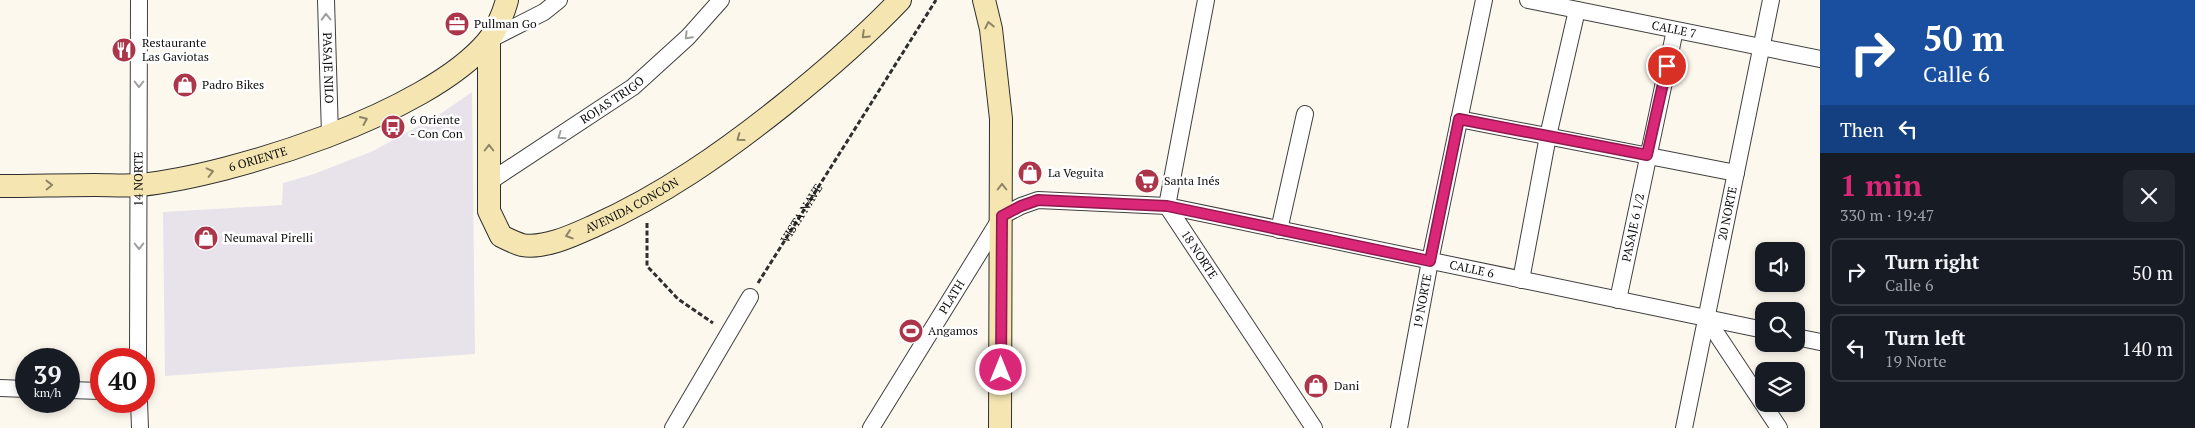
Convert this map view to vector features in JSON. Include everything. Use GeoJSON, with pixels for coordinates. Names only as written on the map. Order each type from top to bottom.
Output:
{"type":"FeatureCollection","features":[{"type":"Feature","properties":{"kind":"street","name":"14 NORTE"},"geometry":{"type":"LineString","coordinates":[[138,348],[139,0]]}},
{"type":"Feature","properties":{"kind":"street","name":"PASAJE NILO"},"geometry":{"type":"LineString","coordinates":[[326,0],[330,135]]}},
{"type":"Feature","properties":{"kind":"street"},"geometry":{"type":"LineString","coordinates":[[489,40],[507,0]]}},
{"type":"Feature","properties":{"kind":"street"},"geometry":{"type":"LineString","coordinates":[[489,40],[544,12],[559,0]]}},
{"type":"Feature","properties":{"kind":"street","name":"ROJAS TRIGO"},"geometry":{"type":"LineString","coordinates":[[489,182],[633,87],[688,37],[721,0]]}},
{"type":"Feature","properties":{"kind":"street","name":"AVENIDA CONCÓN"},"geometry":{"type":"LineString","coordinates":[[489,40],[489,211],[501,236],[522,245],[546,243],[579,232],[647,200],[693,172],[752,129],[837,62],[900,0]]}},
{"type":"Feature","properties":{"kind":"street"},"geometry":{"type":"LineString","coordinates":[[984,0],[990,29],[1001,120],[1000,428]]}},
{"type":"Feature","properties":{"kind":"street"},"geometry":{"type":"LineString","coordinates":[[1167,206],[1206,0]]}},
{"type":"Feature","properties":{"kind":"street","name":"19 NORTE"},"geometry":{"type":"LineString","coordinates":[[1399,428],[1430,261],[1484,0]]}},
{"type":"Feature","properties":{"kind":"street","name":"CALLE 7"},"geometry":{"type":"LineString","coordinates":[[1528,0],[1820,59]]}},
{"type":"Feature","properties":{"kind":"street","name":"20 NORTE"},"geometry":{"type":"LineString","coordinates":[[1684,428],[1771,0]]}},
{"type":"Feature","properties":{"kind":"street"},"geometry":{"type":"LineString","coordinates":[[1521,280],[1548,136],[1577,10]]}},
{"type":"Feature","properties":{"kind":"street","name":"PASAJE 6 1/2"},"geometry":{"type":"LineString","coordinates":[[1618,300],[1647,155],[1675,30]]}},
{"type":"Feature","properties":{"kind":"street","name":"6 ORIENTE"},"geometry":{"type":"LineString","coordinates":[[0,186],[139,185],[222,168],[330,135],[374,116],[420,92],[458,69],[489,40]]}},
{"type":"Feature","properties":{"kind":"street"},"geometry":{"type":"LineString","coordinates":[[1279,230],[1305,114]]}},
{"type":"Feature","properties":{"kind":"street"},"geometry":{"type":"LineString","coordinates":[[1459,119],[1736,173]]}},
{"type":"Feature","properties":{"kind":"street","name":"CALLE 6"},"geometry":{"type":"LineString","coordinates":[[1002,216],[1038,200],[1167,206],[1755,328]]}},
{"type":"Feature","properties":{"kind":"street","name":"18 NORTE"},"geometry":{"type":"LineString","coordinates":[[1167,206],[1314,428]]}},
{"type":"Feature","properties":{"kind":"street","name":"PLATH"},"geometry":{"type":"LineString","coordinates":[[871,428],[1002,216]]}},
{"type":"Feature","properties":{"kind":"street"},"geometry":{"type":"LineString","coordinates":[[673,428],[750,296]]}},
{"type":"Feature","properties":{"kind":"street"},"geometry":{"type":"LineString","coordinates":[[1706,318],[1779,428]]}},
{"type":"Feature","properties":{"kind":"street"},"geometry":{"type":"LineString","coordinates":[[1805,339],[1820,342]]}},
{"type":"Feature","properties":{"kind":"street"},"geometry":{"type":"LineString","coordinates":[[0,388],[15,389]]}},
{"type":"Feature","properties":{"kind":"street"},"geometry":{"type":"LineString","coordinates":[[139,413],[140,428]]}},
{"type":"Feature","properties":{"kind":"path","name":"VISTA NAVE"},"geometry":{"type":"LineString","coordinates":[[750,296],[936,0]]}},
{"type":"Feature","properties":{"kind":"path"},"geometry":{"type":"LineString","coordinates":[[647,200],[647,266],[678,299],[714,324],[721,314],[735,321]]}},
{"type":"Feature","properties":{"kind":"shaded area"},"geometry":{"type":"Polygon","coordinates":[[[472,92],[475,354],[165,376],[163,212],[282,205],[283,183],[314,174],[373,151],[440,114],[472,92]]]}},
{"type":"Feature","properties":{"kind":"place","name":"Pullman Go"},"geometry":{"type":"Point","coordinates":[457,24]}},
{"type":"Feature","properties":{"kind":"place","name":"Restaurante Las Gaviotas"},"geometry":{"type":"Point","coordinates":[124,50]}},
{"type":"Feature","properties":{"kind":"place","name":"Padro Bikes"},"geometry":{"type":"Point","coordinates":[185,85]}},
{"type":"Feature","properties":{"kind":"place","name":"6 Oriente - Con Con"},"geometry":{"type":"Point","coordinates":[393,127]}},
{"type":"Feature","properties":{"kind":"place","name":"La Veguita"},"geometry":{"type":"Point","coordinates":[1030,173]}},
{"type":"Feature","properties":{"kind":"place","name":"Santa Inés"},"geometry":{"type":"Point","coordinates":[1147,181]}},
{"type":"Feature","properties":{"kind":"place","name":"Neumaval Pirelli"},"geometry":{"type":"Point","coordinates":[206,238]}},
{"type":"Feature","properties":{"kind":"place","name":"Angamos"},"geometry":{"type":"Point","coordinates":[911,331]}},
{"type":"Feature","properties":{"kind":"place","name":"Dani"},"geometry":{"type":"Point","coordinates":[1316,386]}},
{"type":"Feature","properties":{"kind":"route"},"geometry":{"type":"LineString","coordinates":[[1001,370],[1002,216],[1021,206],[1038,200],[1167,206],[1430,261],[1459,119],[1647,155],[1667,66]]}}]}
